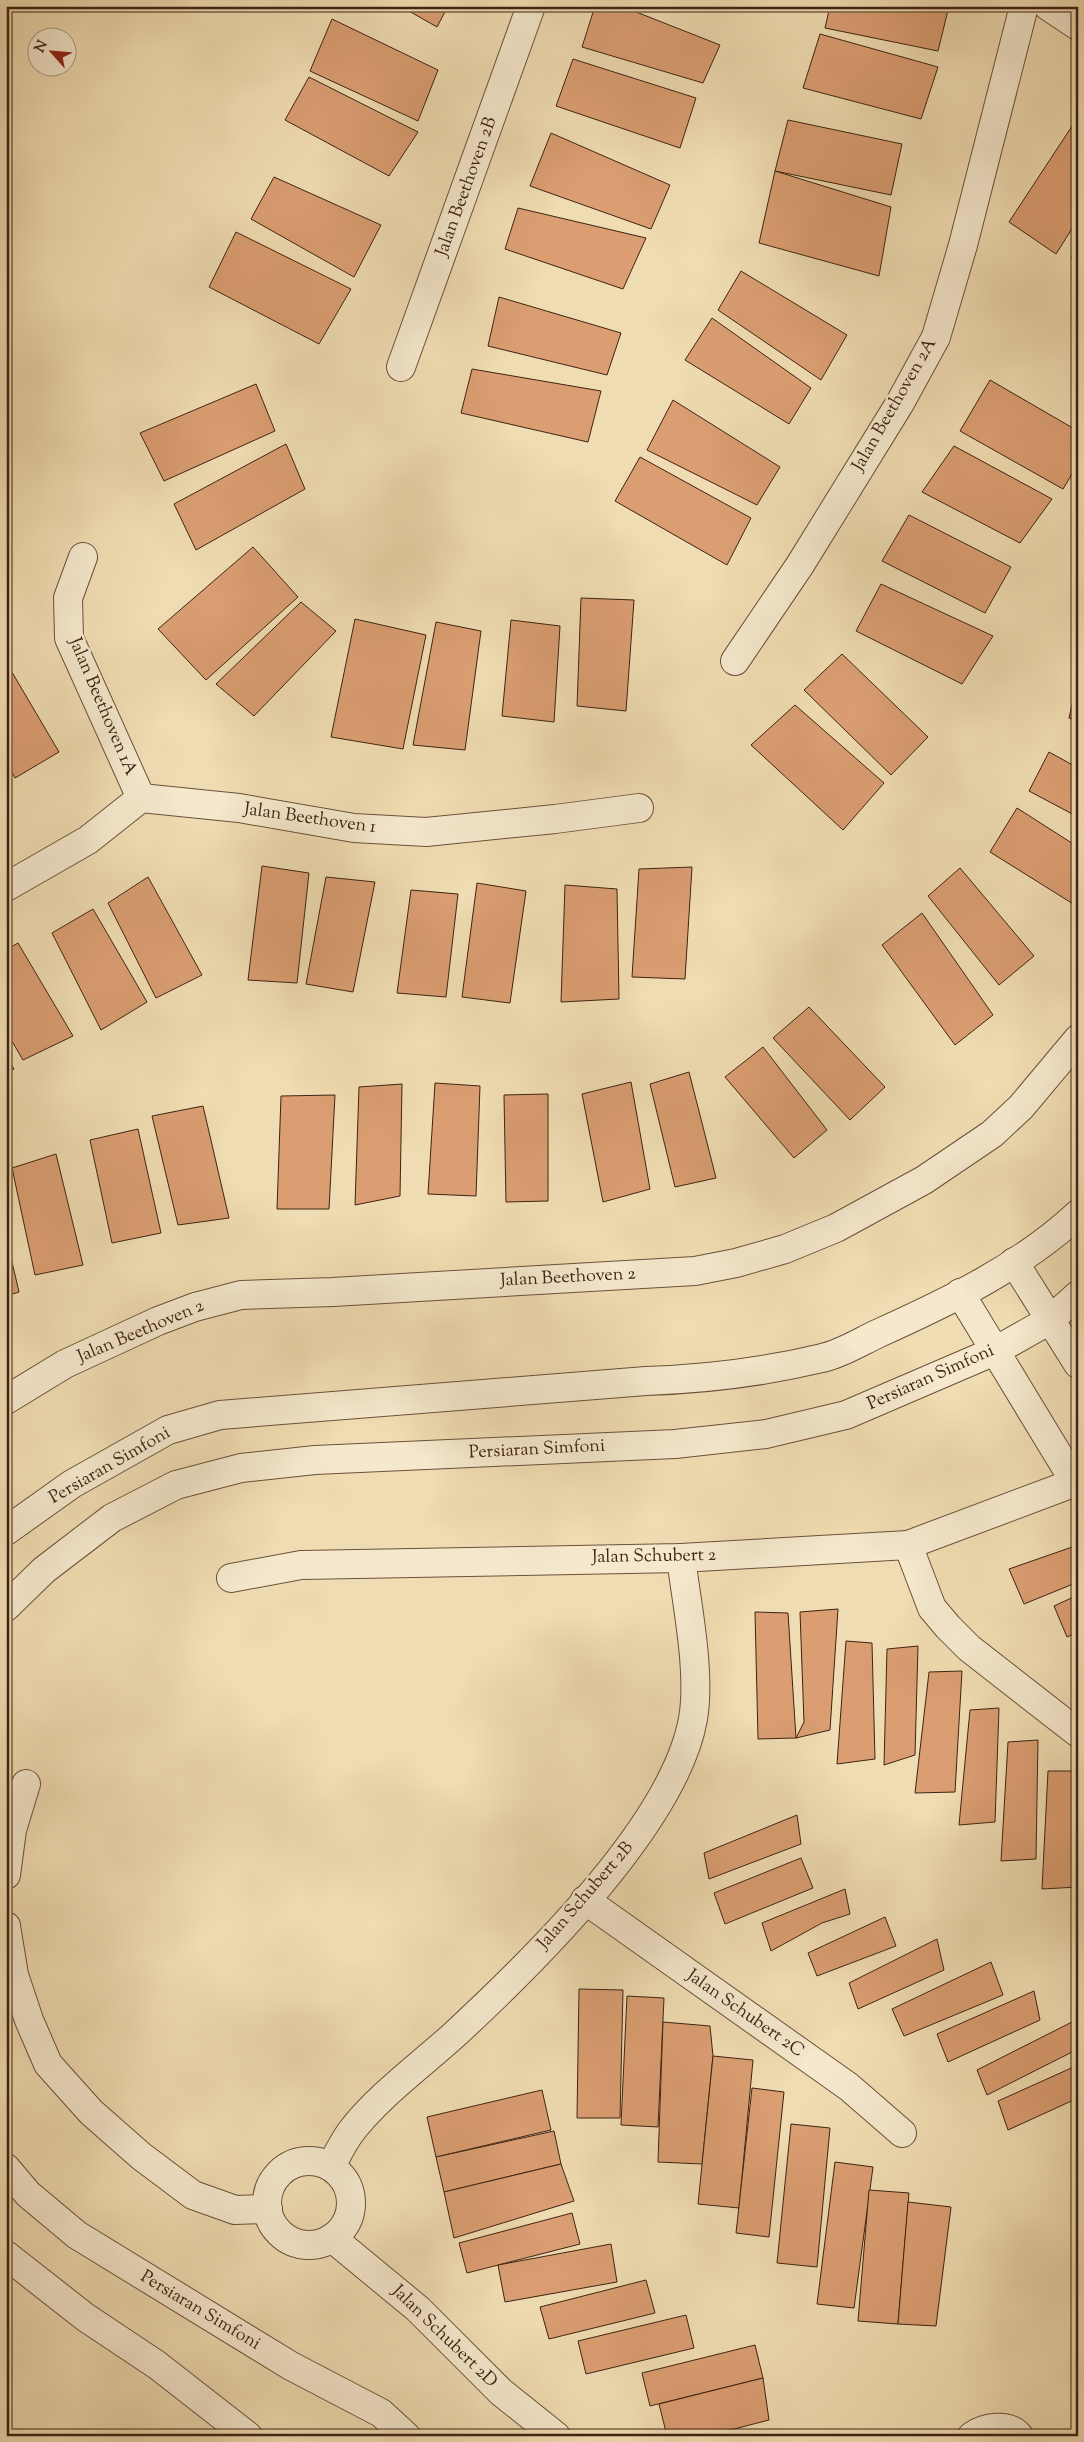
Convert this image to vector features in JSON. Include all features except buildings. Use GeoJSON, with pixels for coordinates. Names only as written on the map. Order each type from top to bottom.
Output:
{"type":"FeatureCollection","features":[{"type":"Feature","properties":{"kind":"street","name":"Jalan Beethoven 2B"},"geometry":{"type":"LineString","coordinates":[[401,367],[531,6]]}},
{"type":"Feature","properties":{"kind":"street","name":"Jalan Beethoven 2A"},"geometry":{"type":"LineString","coordinates":[[735,660],[805,556],[900,403],[936,337],[963,245],[1024,6]]}},
{"type":"Feature","properties":{"kind":"street"},"geometry":{"type":"LineString","coordinates":[[1048,6],[1078,26]]}},
{"type":"Feature","properties":{"kind":"street","name":"Jalan Beethoven 1A"},"geometry":{"type":"LineString","coordinates":[[83,557],[68,598],[69,638],[141,798]]}},
{"type":"Feature","properties":{"kind":"street"},"geometry":{"type":"LineString","coordinates":[[6,887],[88,840],[141,798]]}},
{"type":"Feature","properties":{"kind":"street","name":"Jalan Beethoven 1"},"geometry":{"type":"LineString","coordinates":[[141,798],[239,808],[354,828],[426,832],[555,820],[639,808]]}},
{"type":"Feature","properties":{"kind":"street","name":"Jalan Beethoven 2"},"geometry":{"type":"LineString","coordinates":[[6,1400],[65,1364],[158,1321],[195,1307],[241,1294],[333,1292],[695,1272],[785,1249],[836,1228],[924,1180],[992,1134],[1021,1107],[1078,1039]]}},
{"type":"Feature","properties":{"kind":"street","name":"Persiaran Simfoni"},"geometry":{"type":"LineString","coordinates":[[6,1531],[72,1484],[168,1430],[220,1415],[646,1381],[704,1379],[824,1358],[926,1312],[960,1293],[1054,1236],[1078,1214]]}},
{"type":"Feature","properties":{"kind":"street"},"geometry":{"type":"LineString","coordinates":[[1014,1262],[1078,1364]]}},
{"type":"Feature","properties":{"kind":"street"},"geometry":{"type":"LineString","coordinates":[[960,1293],[1070,1483]]}},
{"type":"Feature","properties":{"kind":"street","name":"Persiaran Simfoni"},"geometry":{"type":"LineString","coordinates":[[8,1601],[44,1570],[112,1518],[176,1485],[241,1468],[315,1460],[675,1444],[766,1434],[846,1415],[995,1351],[1050,1320],[1078,1295]]}},
{"type":"Feature","properties":{"kind":"street"},"geometry":{"type":"LineString","coordinates":[[1070,1483],[1067,1456],[1078,1442]]}},
{"type":"Feature","properties":{"kind":"street","name":"Jalan Schubert 2"},"geometry":{"type":"LineString","coordinates":[[231,1578],[301,1565],[681,1558],[908,1545],[1070,1483]]}},
{"type":"Feature","properties":{"kind":"street"},"geometry":{"type":"LineString","coordinates":[[908,1545],[932,1608],[948,1627],[969,1648],[1078,1733]]}},
{"type":"Feature","properties":{"kind":"street","name":"Jalan Schubert 2B"},"geometry":{"type":"LineString","coordinates":[[331,2166],[350,2133],[532,1958],[585,1900],[635,1838],[668,1787],[686,1751],[693,1718],[695,1678],[681,1558]]}},
{"type":"Feature","properties":{"kind":"street"},"geometry":{"type":"LineString","coordinates":[[6,1876],[12,1830],[26,1784]]}},
{"type":"Feature","properties":{"kind":"street","name":"Jalan Schubert 2C"},"geometry":{"type":"LineString","coordinates":[[585,1900],[849,2087],[902,2133]]}},
{"type":"Feature","properties":{"kind":"street"},"geometry":{"type":"LineString","coordinates":[[6,1926],[14,1975],[29,2020],[48,2064],[91,2112],[141,2156],[192,2195],[236,2210],[268,2208]]}},
{"type":"Feature","properties":{"kind":"street"},"geometry":{"type":"LineString","coordinates":[[304,2160],[318,2161],[331,2166],[342,2175],[349,2187],[352,2201],[350,2215],[343,2228],[332,2238],[313,2245],[292,2242],[280,2234],[272,2222],[268,2208],[268,2196],[272,2182],[280,2172],[292,2164],[304,2160]]}},
{"type":"Feature","properties":{"kind":"street","name":"Persiaran Simfoni"},"geometry":{"type":"LineString","coordinates":[[6,2168],[28,2194],[77,2235],[291,2366],[381,2414],[406,2436]]}},
{"type":"Feature","properties":{"kind":"street","name":"Jalan Schubert 2D"},"geometry":{"type":"LineString","coordinates":[[332,2238],[418,2309],[501,2392],[556,2436]]}},
{"type":"Feature","properties":{"kind":"street"},"geometry":{"type":"LineString","coordinates":[[6,2254],[85,2317],[157,2365],[248,2436]]}},
{"type":"Feature","properties":{"kind":"street"},"geometry":{"type":"LineString","coordinates":[[972,2436],[996,2428],[1014,2430],[1020,2436]]}}]}
